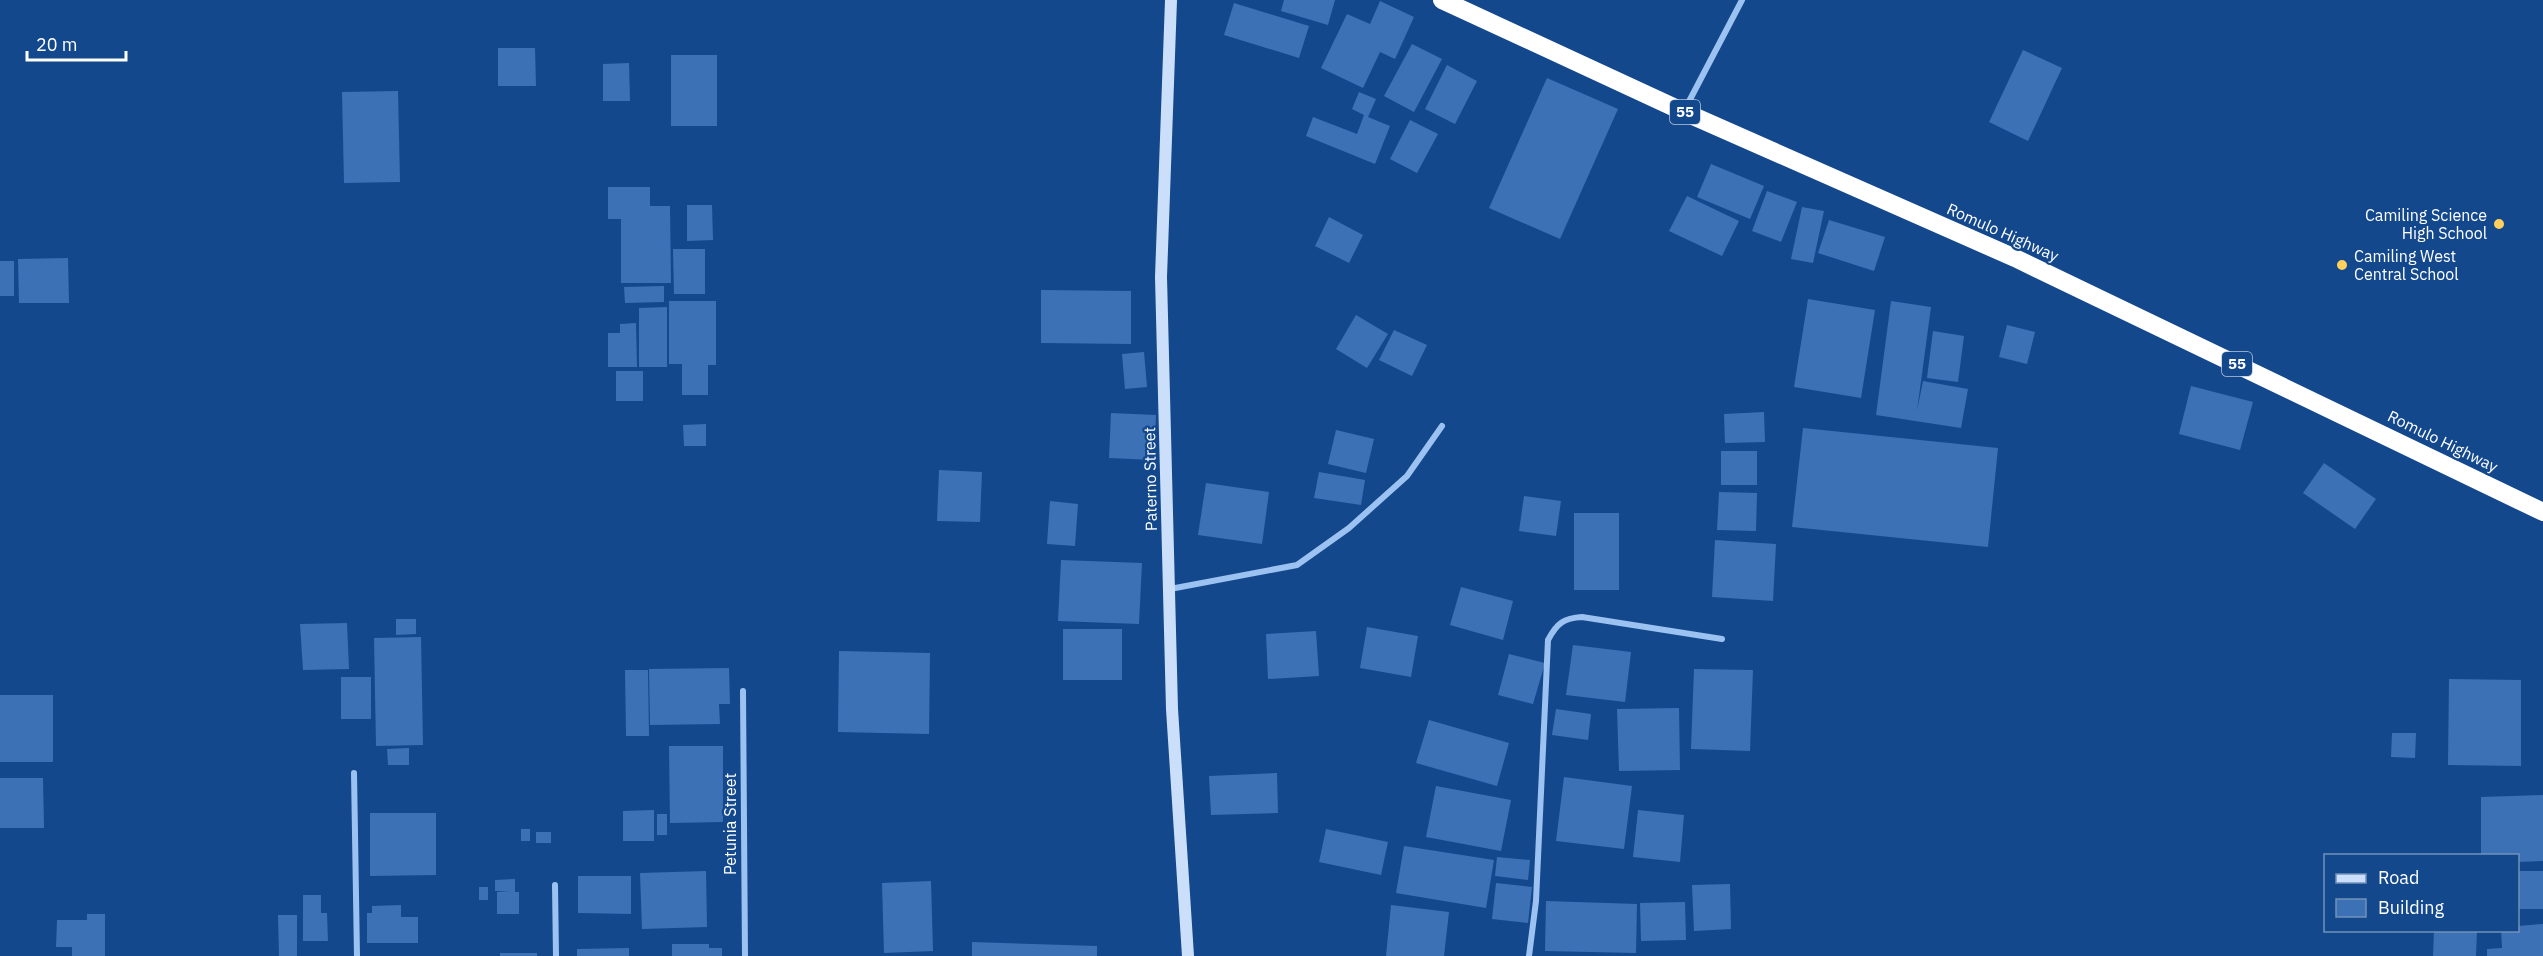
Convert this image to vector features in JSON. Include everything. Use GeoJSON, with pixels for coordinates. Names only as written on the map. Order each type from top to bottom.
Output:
{"type":"FeatureCollection","features":[{"type":"Feature","properties":{"kind":"highway","name":"Romulo Highway"},"geometry":{"type":"LineString","coordinates":[[1442,0],[1684,111],[2015,258],[2543,512]]}},
{"type":"Feature","properties":{"kind":"street","name":"Paterno Street"},"geometry":{"type":"LineString","coordinates":[[1171,0],[1161,277],[1172,709],[1188,956]]}},
{"type":"Feature","properties":{"kind":"street"},"geometry":{"type":"LineString","coordinates":[[1684,111],[1742,0]]}},
{"type":"Feature","properties":{"kind":"street"},"geometry":{"type":"LineString","coordinates":[[1170,589],[1297,564],[1349,528],[1407,476],[1442,426]]}},
{"type":"Feature","properties":{"kind":"street"},"geometry":{"type":"LineString","coordinates":[[1529,956],[1536,901],[1548,640],[1555,627],[1565,618],[1582,617],[1722,639]]}},
{"type":"Feature","properties":{"kind":"street","name":"Petunia Street"},"geometry":{"type":"LineString","coordinates":[[743,691],[745,956]]}},
{"type":"Feature","properties":{"kind":"street"},"geometry":{"type":"LineString","coordinates":[[354,773],[357,956]]}},
{"type":"Feature","properties":{"kind":"street"},"geometry":{"type":"LineString","coordinates":[[555,885],[556,956]]}},
{"type":"Feature","properties":{"kind":"building"},"geometry":{"type":"Polygon","coordinates":[[[1284,0],[1335,0],[1328,25],[1281,11],[1284,0]]]}},
{"type":"Feature","properties":{"kind":"building"},"geometry":{"type":"Polygon","coordinates":[[[1380,1],[1414,17],[1395,59],[1380,52],[1363,88],[1321,68],[1347,14],[1370,24],[1380,1]]]}},
{"type":"Feature","properties":{"kind":"building"},"geometry":{"type":"Polygon","coordinates":[[[1234,3],[1309,26],[1299,58],[1224,35],[1234,3]]]}},
{"type":"Feature","properties":{"kind":"building"},"geometry":{"type":"Polygon","coordinates":[[[1412,44],[1442,59],[1414,112],[1384,96],[1412,44]]]}},
{"type":"Feature","properties":{"kind":"building"},"geometry":{"type":"Polygon","coordinates":[[[498,48],[535,48],[536,86],[498,86],[498,48]]]}},
{"type":"Feature","properties":{"kind":"building"},"geometry":{"type":"Polygon","coordinates":[[[2023,50],[2062,68],[2028,141],[1989,122],[2023,50]]]}},
{"type":"Feature","properties":{"kind":"building"},"geometry":{"type":"Polygon","coordinates":[[[671,55],[717,55],[717,126],[671,126],[671,55]]]}},
{"type":"Feature","properties":{"kind":"building"},"geometry":{"type":"Polygon","coordinates":[[[629,63],[630,101],[603,101],[603,64],[629,63]]]}},
{"type":"Feature","properties":{"kind":"building"},"geometry":{"type":"Polygon","coordinates":[[[1447,65],[1477,81],[1455,124],[1425,109],[1447,65]]]}},
{"type":"Feature","properties":{"kind":"building"},"geometry":{"type":"Polygon","coordinates":[[[1547,78],[1618,109],[1560,239],[1489,208],[1547,78]]]}},
{"type":"Feature","properties":{"kind":"building"},"geometry":{"type":"Polygon","coordinates":[[[398,91],[400,182],[344,183],[342,92],[398,91]]]}},
{"type":"Feature","properties":{"kind":"building"},"geometry":{"type":"Polygon","coordinates":[[[1359,92],[1376,99],[1368,117],[1390,126],[1375,164],[1306,136],[1313,117],[1357,134],[1364,115],[1352,109],[1359,92]]]}},
{"type":"Feature","properties":{"kind":"building"},"geometry":{"type":"Polygon","coordinates":[[[1410,120],[1438,134],[1417,173],[1390,159],[1410,120]]]}},
{"type":"Feature","properties":{"kind":"building"},"geometry":{"type":"Polygon","coordinates":[[[1711,164],[1764,186],[1750,219],[1697,197],[1711,164]]]}},
{"type":"Feature","properties":{"kind":"building"},"geometry":{"type":"Polygon","coordinates":[[[608,187],[650,187],[650,206],[670,206],[671,283],[621,283],[621,219],[608,219],[608,187]]]}},
{"type":"Feature","properties":{"kind":"building"},"geometry":{"type":"Polygon","coordinates":[[[1767,191],[1797,202],[1781,242],[1752,231],[1767,191]]]}},
{"type":"Feature","properties":{"kind":"building"},"geometry":{"type":"Polygon","coordinates":[[[1687,196],[1739,221],[1722,256],[1669,231],[1687,196]]]}},
{"type":"Feature","properties":{"kind":"building"},"geometry":{"type":"Polygon","coordinates":[[[687,205],[712,205],[713,240],[687,241],[687,205]]]}},
{"type":"Feature","properties":{"kind":"building"},"geometry":{"type":"Polygon","coordinates":[[[1802,207],[1824,211],[1813,263],[1791,259],[1802,207]]]}},
{"type":"Feature","properties":{"kind":"building"},"geometry":{"type":"Polygon","coordinates":[[[1329,217],[1363,235],[1349,263],[1315,246],[1329,217]]]}},
{"type":"Feature","properties":{"kind":"building"},"geometry":{"type":"Polygon","coordinates":[[[1829,220],[1885,237],[1874,271],[1818,253],[1829,220]]]}},
{"type":"Feature","properties":{"kind":"building"},"geometry":{"type":"Polygon","coordinates":[[[673,249],[705,249],[705,294],[674,294],[673,249]]]}},
{"type":"Feature","properties":{"kind":"building"},"geometry":{"type":"Polygon","coordinates":[[[68,258],[69,303],[19,303],[18,259],[68,258]]]}},
{"type":"Feature","properties":{"kind":"building"},"geometry":{"type":"Polygon","coordinates":[[[0,261],[14,261],[14,296],[0,296],[0,261]]]}},
{"type":"Feature","properties":{"kind":"building"},"geometry":{"type":"Polygon","coordinates":[[[664,286],[664,302],[625,303],[624,287],[664,286]]]}},
{"type":"Feature","properties":{"kind":"building"},"geometry":{"type":"Polygon","coordinates":[[[1041,290],[1131,291],[1131,344],[1041,343],[1041,290]]]}},
{"type":"Feature","properties":{"kind":"building"},"geometry":{"type":"Polygon","coordinates":[[[1808,299],[1875,310],[1861,398],[1794,387],[1808,299]]]}},
{"type":"Feature","properties":{"kind":"building"},"geometry":{"type":"Polygon","coordinates":[[[669,301],[716,301],[716,365],[708,365],[708,395],[682,395],[682,364],[669,364],[669,301]]]}},
{"type":"Feature","properties":{"kind":"building"},"geometry":{"type":"Polygon","coordinates":[[[1891,301],[1931,307],[1917,411],[1923,381],[1968,389],[1961,428],[1876,415],[1891,301]]]}},
{"type":"Feature","properties":{"kind":"building"},"geometry":{"type":"Polygon","coordinates":[[[667,307],[667,367],[639,367],[639,308],[667,307]]]}},
{"type":"Feature","properties":{"kind":"building"},"geometry":{"type":"Polygon","coordinates":[[[1356,315],[1388,334],[1367,368],[1336,349],[1356,315]]]}},
{"type":"Feature","properties":{"kind":"building"},"geometry":{"type":"Polygon","coordinates":[[[636,323],[637,367],[608,367],[608,333],[620,333],[620,324],[636,323]]]}},
{"type":"Feature","properties":{"kind":"building"},"geometry":{"type":"Polygon","coordinates":[[[2007,325],[2035,332],[2027,364],[1999,357],[2007,325]]]}},
{"type":"Feature","properties":{"kind":"building"},"geometry":{"type":"Polygon","coordinates":[[[1394,330],[1427,345],[1412,376],[1379,360],[1394,330]]]}},
{"type":"Feature","properties":{"kind":"building"},"geometry":{"type":"Polygon","coordinates":[[[1933,331],[1964,336],[1958,382],[1927,378],[1933,331]]]}},
{"type":"Feature","properties":{"kind":"building"},"geometry":{"type":"Polygon","coordinates":[[[1144,352],[1147,387],[1125,389],[1122,354],[1144,352]]]}},
{"type":"Feature","properties":{"kind":"building"},"geometry":{"type":"Polygon","coordinates":[[[616,371],[643,371],[643,401],[616,401],[616,371]]]}},
{"type":"Feature","properties":{"kind":"building"},"geometry":{"type":"Polygon","coordinates":[[[2191,386],[2253,402],[2240,450],[2179,434],[2191,386]]]}},
{"type":"Feature","properties":{"kind":"building"},"geometry":{"type":"Polygon","coordinates":[[[1764,412],[1765,442],[1725,443],[1724,414],[1764,412]]]}},
{"type":"Feature","properties":{"kind":"building"},"geometry":{"type":"Polygon","coordinates":[[[1111,413],[1156,415],[1154,460],[1109,458],[1111,413]]]}},
{"type":"Feature","properties":{"kind":"building"},"geometry":{"type":"Polygon","coordinates":[[[706,424],[706,446],[684,446],[683,425],[706,424]]]}},
{"type":"Feature","properties":{"kind":"building"},"geometry":{"type":"Polygon","coordinates":[[[1803,428],[1998,448],[1988,547],[1792,527],[1803,428]]]}},
{"type":"Feature","properties":{"kind":"building"},"geometry":{"type":"Polygon","coordinates":[[[1336,430],[1374,439],[1366,473],[1328,464],[1336,430]]]}},
{"type":"Feature","properties":{"kind":"building"},"geometry":{"type":"Polygon","coordinates":[[[1721,451],[1757,451],[1757,485],[1721,485],[1721,451]]]}},
{"type":"Feature","properties":{"kind":"building"},"geometry":{"type":"Polygon","coordinates":[[[2324,463],[2376,499],[2355,529],[2303,493],[2324,463]]]}},
{"type":"Feature","properties":{"kind":"building"},"geometry":{"type":"Polygon","coordinates":[[[939,470],[982,472],[980,522],[937,521],[939,470]]]}},
{"type":"Feature","properties":{"kind":"building"},"geometry":{"type":"Polygon","coordinates":[[[1319,472],[1365,480],[1361,505],[1314,498],[1319,472]]]}},
{"type":"Feature","properties":{"kind":"building"},"geometry":{"type":"Polygon","coordinates":[[[1206,483],[1269,492],[1262,544],[1198,535],[1206,483]]]}},
{"type":"Feature","properties":{"kind":"building"},"geometry":{"type":"Polygon","coordinates":[[[1719,492],[1757,493],[1756,531],[1717,530],[1719,492]]]}},
{"type":"Feature","properties":{"kind":"building"},"geometry":{"type":"Polygon","coordinates":[[[1524,496],[1561,501],[1556,536],[1519,531],[1524,496]]]}},
{"type":"Feature","properties":{"kind":"building"},"geometry":{"type":"Polygon","coordinates":[[[1050,501],[1078,504],[1075,546],[1047,544],[1050,501]]]}},
{"type":"Feature","properties":{"kind":"building"},"geometry":{"type":"Polygon","coordinates":[[[1574,513],[1619,513],[1619,590],[1574,590],[1574,513]]]}},
{"type":"Feature","properties":{"kind":"building"},"geometry":{"type":"Polygon","coordinates":[[[1715,540],[1776,544],[1773,601],[1712,597],[1715,540]]]}},
{"type":"Feature","properties":{"kind":"building"},"geometry":{"type":"Polygon","coordinates":[[[1061,560],[1142,563],[1139,624],[1058,621],[1061,560]]]}},
{"type":"Feature","properties":{"kind":"building"},"geometry":{"type":"Polygon","coordinates":[[[1461,587],[1513,601],[1503,640],[1450,625],[1461,587]]]}},
{"type":"Feature","properties":{"kind":"building"},"geometry":{"type":"Polygon","coordinates":[[[396,619],[416,619],[416,634],[396,635],[396,619]]]}},
{"type":"Feature","properties":{"kind":"building"},"geometry":{"type":"Polygon","coordinates":[[[347,623],[349,669],[303,670],[300,624],[347,623]]]}},
{"type":"Feature","properties":{"kind":"building"},"geometry":{"type":"Polygon","coordinates":[[[1367,627],[1418,636],[1411,677],[1360,668],[1367,627]]]}},
{"type":"Feature","properties":{"kind":"building"},"geometry":{"type":"Polygon","coordinates":[[[1063,629],[1122,629],[1122,680],[1063,680],[1063,629]]]}},
{"type":"Feature","properties":{"kind":"building"},"geometry":{"type":"Polygon","coordinates":[[[1316,631],[1319,676],[1268,679],[1266,634],[1316,631]]]}},
{"type":"Feature","properties":{"kind":"building"},"geometry":{"type":"Polygon","coordinates":[[[421,637],[423,745],[376,746],[374,638],[421,637]]]}},
{"type":"Feature","properties":{"kind":"building"},"geometry":{"type":"Polygon","coordinates":[[[1573,645],[1631,652],[1625,702],[1566,695],[1573,645]]]}},
{"type":"Feature","properties":{"kind":"building"},"geometry":{"type":"Polygon","coordinates":[[[839,651],[930,653],[929,734],[838,732],[839,651]]]}},
{"type":"Feature","properties":{"kind":"building"},"geometry":{"type":"Polygon","coordinates":[[[1509,654],[1545,663],[1533,704],[1498,695],[1509,654]]]}},
{"type":"Feature","properties":{"kind":"building"},"geometry":{"type":"Polygon","coordinates":[[[729,668],[730,704],[719,704],[720,724],[650,725],[649,669],[729,668]]]}},
{"type":"Feature","properties":{"kind":"building"},"geometry":{"type":"Polygon","coordinates":[[[1694,669],[1753,670],[1750,751],[1691,749],[1694,669]]]}},
{"type":"Feature","properties":{"kind":"building"},"geometry":{"type":"Polygon","coordinates":[[[625,670],[648,670],[649,736],[626,736],[625,670]]]}},
{"type":"Feature","properties":{"kind":"building"},"geometry":{"type":"Polygon","coordinates":[[[341,677],[371,677],[371,719],[341,719],[341,677]]]}},
{"type":"Feature","properties":{"kind":"building"},"geometry":{"type":"Polygon","coordinates":[[[2449,679],[2521,680],[2521,766],[2448,765],[2449,679]]]}},
{"type":"Feature","properties":{"kind":"building"},"geometry":{"type":"Polygon","coordinates":[[[0,695],[53,695],[53,762],[0,762],[0,695]]]}},
{"type":"Feature","properties":{"kind":"building"},"geometry":{"type":"Polygon","coordinates":[[[1679,708],[1680,770],[1619,771],[1617,709],[1679,708]]]}},
{"type":"Feature","properties":{"kind":"building"},"geometry":{"type":"Polygon","coordinates":[[[1556,709],[1591,714],[1588,740],[1552,735],[1556,709]]]}},
{"type":"Feature","properties":{"kind":"building"},"geometry":{"type":"Polygon","coordinates":[[[1429,720],[1509,743],[1497,786],[1416,763],[1429,720]]]}},
{"type":"Feature","properties":{"kind":"building"},"geometry":{"type":"Polygon","coordinates":[[[2392,733],[2416,733],[2415,758],[2391,757],[2392,733]]]}},
{"type":"Feature","properties":{"kind":"building"},"geometry":{"type":"Polygon","coordinates":[[[669,746],[723,746],[723,822],[670,823],[669,746]]]}},
{"type":"Feature","properties":{"kind":"building"},"geometry":{"type":"Polygon","coordinates":[[[409,748],[409,765],[388,765],[387,749],[409,748]]]}},
{"type":"Feature","properties":{"kind":"building"},"geometry":{"type":"Polygon","coordinates":[[[1277,773],[1278,813],[1211,815],[1209,776],[1277,773]]]}},
{"type":"Feature","properties":{"kind":"building"},"geometry":{"type":"Polygon","coordinates":[[[1564,777],[1632,786],[1624,849],[1556,841],[1564,777]]]}},
{"type":"Feature","properties":{"kind":"building"},"geometry":{"type":"Polygon","coordinates":[[[0,778],[43,778],[44,828],[0,828],[0,778]]]}},
{"type":"Feature","properties":{"kind":"building"},"geometry":{"type":"Polygon","coordinates":[[[1436,786],[1511,800],[1501,851],[1426,837],[1436,786]]]}},
{"type":"Feature","properties":{"kind":"building"},"geometry":{"type":"Polygon","coordinates":[[[2543,795],[2543,861],[2519,862],[2519,854],[2481,854],[2481,797],[2543,795]]]}},
{"type":"Feature","properties":{"kind":"building"},"geometry":{"type":"Polygon","coordinates":[[[654,810],[654,841],[623,841],[623,811],[654,810]]]}},
{"type":"Feature","properties":{"kind":"building"},"geometry":{"type":"Polygon","coordinates":[[[1638,810],[1684,815],[1680,862],[1633,857],[1638,810]]]}},
{"type":"Feature","properties":{"kind":"building"},"geometry":{"type":"Polygon","coordinates":[[[370,813],[436,813],[436,875],[370,876],[370,813]]]}},
{"type":"Feature","properties":{"kind":"building"},"geometry":{"type":"Polygon","coordinates":[[[657,814],[667,814],[667,835],[657,835],[657,814]]]}},
{"type":"Feature","properties":{"kind":"building"},"geometry":{"type":"Polygon","coordinates":[[[521,829],[530,829],[530,841],[521,841],[521,829]]]}},
{"type":"Feature","properties":{"kind":"building"},"geometry":{"type":"Polygon","coordinates":[[[1326,829],[1388,842],[1381,875],[1319,862],[1326,829]]]}},
{"type":"Feature","properties":{"kind":"building"},"geometry":{"type":"Polygon","coordinates":[[[536,832],[551,832],[551,843],[536,843],[536,832]]]}},
{"type":"Feature","properties":{"kind":"building"},"geometry":{"type":"Polygon","coordinates":[[[1404,846],[1494,860],[1486,908],[1396,893],[1404,846]]]}},
{"type":"Feature","properties":{"kind":"building"},"geometry":{"type":"Polygon","coordinates":[[[1497,857],[1530,860],[1528,880],[1495,876],[1497,857]]]}},
{"type":"Feature","properties":{"kind":"building"},"geometry":{"type":"Polygon","coordinates":[[[706,871],[707,927],[642,929],[640,873],[706,871]]]}},
{"type":"Feature","properties":{"kind":"building"},"geometry":{"type":"Polygon","coordinates":[[[2519,871],[2543,871],[2543,909],[2519,909],[2519,871]]]}},
{"type":"Feature","properties":{"kind":"building"},"geometry":{"type":"Polygon","coordinates":[[[578,876],[631,876],[631,914],[578,913],[578,876]]]}},
{"type":"Feature","properties":{"kind":"building"},"geometry":{"type":"Polygon","coordinates":[[[515,879],[515,892],[519,892],[519,914],[497,914],[497,892],[511,891],[495,891],[495,880],[515,879]]]}},
{"type":"Feature","properties":{"kind":"building"},"geometry":{"type":"Polygon","coordinates":[[[931,881],[933,951],[884,953],[882,883],[931,881]]]}},
{"type":"Feature","properties":{"kind":"building"},"geometry":{"type":"Polygon","coordinates":[[[1496,883],[1532,887],[1528,923],[1492,919],[1496,883]]]}},
{"type":"Feature","properties":{"kind":"building"},"geometry":{"type":"Polygon","coordinates":[[[1730,884],[1731,929],[1694,931],[1692,885],[1730,884]]]}},
{"type":"Feature","properties":{"kind":"building"},"geometry":{"type":"Polygon","coordinates":[[[479,887],[488,887],[488,900],[479,900],[479,887]]]}},
{"type":"Feature","properties":{"kind":"building"},"geometry":{"type":"Polygon","coordinates":[[[303,895],[321,895],[321,913],[327,913],[328,941],[303,941],[303,895]]]}},
{"type":"Feature","properties":{"kind":"building"},"geometry":{"type":"Polygon","coordinates":[[[1546,901],[1637,904],[1636,953],[1545,951],[1546,901]]]}},
{"type":"Feature","properties":{"kind":"building"},"geometry":{"type":"Polygon","coordinates":[[[1685,902],[1686,940],[1641,941],[1640,903],[1685,902]]]}},
{"type":"Feature","properties":{"kind":"building"},"geometry":{"type":"Polygon","coordinates":[[[401,905],[401,917],[418,917],[418,943],[367,943],[367,913],[372,913],[372,906],[401,905]]]}},
{"type":"Feature","properties":{"kind":"building"},"geometry":{"type":"Polygon","coordinates":[[[1391,905],[1449,912],[1444,956],[1386,956],[1391,905]]]}},
{"type":"Feature","properties":{"kind":"building"},"geometry":{"type":"Polygon","coordinates":[[[87,914],[105,914],[105,956],[72,956],[72,947],[56,947],[57,920],[87,920],[87,914]]]}},
{"type":"Feature","properties":{"kind":"building"},"geometry":{"type":"Polygon","coordinates":[[[278,915],[297,915],[297,956],[279,956],[278,915]]]}},
{"type":"Feature","properties":{"kind":"building"},"geometry":{"type":"Polygon","coordinates":[[[2543,924],[2543,956],[2487,956],[2487,949],[2502,948],[2501,932],[2519,932],[2519,926],[2543,924]]]}},
{"type":"Feature","properties":{"kind":"building"},"geometry":{"type":"Polygon","coordinates":[[[2434,932],[2477,932],[2476,956],[2433,956],[2434,932]]]}},
{"type":"Feature","properties":{"kind":"building"},"geometry":{"type":"Polygon","coordinates":[[[972,942],[1097,946],[1097,956],[972,956],[972,942]]]}},
{"type":"Feature","properties":{"kind":"building"},"geometry":{"type":"Polygon","coordinates":[[[672,944],[709,944],[709,948],[722,948],[722,956],[672,956],[672,944]]]}},
{"type":"Feature","properties":{"kind":"building"},"geometry":{"type":"Polygon","coordinates":[[[629,948],[629,956],[577,956],[577,949],[629,948]]]}},
{"type":"Feature","properties":{"kind":"building"},"geometry":{"type":"Polygon","coordinates":[[[500,953],[537,953],[537,956],[500,956],[500,953]]]}},
{"type":"Feature","properties":{"kind":"place","name":"Camiling Science High School"},"geometry":{"type":"Point","coordinates":[2499,224]}},
{"type":"Feature","properties":{"kind":"place","name":"Camiling West Central School"},"geometry":{"type":"Point","coordinates":[2342,265]}}]}
